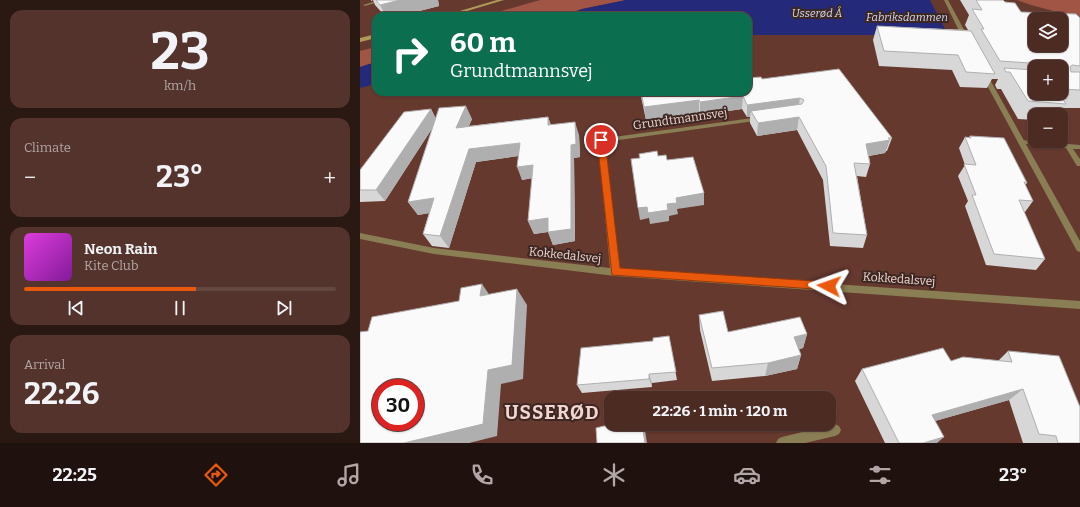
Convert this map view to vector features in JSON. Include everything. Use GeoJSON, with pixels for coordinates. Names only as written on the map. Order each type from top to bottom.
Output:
{"type":"FeatureCollection","features":[{"type":"Feature","properties":{"kind":"main road"},"geometry":{"type":"LineString","coordinates":[[458,12],[493,1],[502,0]]}},
{"type":"Feature","properties":{"kind":"main road"},"geometry":{"type":"LineString","coordinates":[[360,40],[372,37]]}},
{"type":"Feature","properties":{"kind":"street"},"geometry":{"type":"LineString","coordinates":[[364,5],[384,0]]}},
{"type":"Feature","properties":{"kind":"street"},"geometry":{"type":"LineString","coordinates":[[946,0],[968,43]]}},
{"type":"Feature","properties":{"kind":"street"},"geometry":{"type":"LineString","coordinates":[[982,71],[1080,249]]}},
{"type":"Feature","properties":{"kind":"street"},"geometry":{"type":"LineString","coordinates":[[988,82],[996,82]]}},
{"type":"Feature","properties":{"kind":"street","name":"Grundtmannsvej"},"geometry":{"type":"LineString","coordinates":[[615,272],[601,140],[767,118]]}},
{"type":"Feature","properties":{"kind":"street"},"geometry":{"type":"LineString","coordinates":[[1020,142],[1028,143]]}},
{"type":"Feature","properties":{"kind":"street"},"geometry":{"type":"LineString","coordinates":[[1068,146],[1080,147]]}},
{"type":"Feature","properties":{"kind":"street"},"geometry":{"type":"LineString","coordinates":[[1068,146],[1080,164]]}},
{"type":"Feature","properties":{"kind":"street","name":"Kokkedalsvej"},"geometry":{"type":"LineString","coordinates":[[360,236],[434,251],[615,272],[790,283],[1080,305]]}},
{"type":"Feature","properties":{"kind":"street"},"geometry":{"type":"LineString","coordinates":[[782,443],[832,431]]}},
{"type":"Feature","properties":{"kind":"shaded area"},"geometry":{"type":"Polygon","coordinates":[[[540,0],[626,0],[573,12],[498,12],[540,0]]]}},
{"type":"Feature","properties":{"kind":"shaded area"},"geometry":{"type":"Polygon","coordinates":[[[1017,0],[1080,0],[1080,18],[1068,15],[1068,12],[1057,12],[1017,0]]]}},
{"type":"Feature","properties":{"kind":"shaded area"},"geometry":{"type":"Polygon","coordinates":[[[372,48],[372,63],[360,67],[360,51],[372,48]]]}},
{"type":"Feature","properties":{"kind":"water","name":"Fabriksdammen"},"geometry":{"type":"Polygon","coordinates":[[[626,0],[930,0],[948,35],[752,35],[752,12],[573,12],[626,0]]]}},
{"type":"Feature","properties":{"kind":"water"},"geometry":{"type":"Polygon","coordinates":[[[372,63],[372,85],[360,88],[360,67],[372,63]]]}},
{"type":"Feature","properties":{"kind":"building"},"geometry":{"type":"Polygon","coordinates":[[[376,0],[400,0],[380,5],[376,0]]]}},
{"type":"Feature","properties":{"kind":"building"},"geometry":{"type":"Polygon","coordinates":[[[976,0],[1003,0],[1005,2],[1015,3],[1021,12],[1028,12],[1028,52],[1068,52],[1068,14],[1076,14],[1080,18],[1080,66],[1072,65],[1070,67],[1071,72],[1080,72],[1080,90],[1068,89],[1068,60],[1028,60],[1028,63],[1000,61],[981,29],[984,29],[972,9],[982,10],[976,0]]]}},
{"type":"Feature","properties":{"kind":"building"},"geometry":{"type":"Polygon","coordinates":[[[877,26],[971,31],[995,74],[966,72],[958,55],[884,51],[877,26]]]}},
{"type":"Feature","properties":{"kind":"building"},"geometry":{"type":"Polygon","coordinates":[[[1004,68],[1028,70],[1028,100],[1063,100],[1066,104],[1028,101],[1010,72],[1006,72],[1004,68]]]}},
{"type":"Feature","properties":{"kind":"building"},"geometry":{"type":"Polygon","coordinates":[[[839,69],[892,138],[888,138],[890,140],[866,144],[870,164],[854,163],[867,235],[833,233],[826,166],[799,117],[758,123],[751,111],[802,104],[804,100],[800,98],[747,105],[743,96],[752,96],[752,78],[761,77],[762,79],[839,69]]]}},
{"type":"Feature","properties":{"kind":"building"},"geometry":{"type":"Polygon","coordinates":[[[642,96],[743,96],[700,102],[699,100],[644,107],[642,96]]]}},
{"type":"Feature","properties":{"kind":"building"},"geometry":{"type":"Polygon","coordinates":[[[466,106],[456,128],[548,117],[548,125],[575,122],[576,144],[571,145],[571,229],[548,232],[548,218],[528,221],[533,165],[517,167],[520,143],[469,149],[440,236],[423,234],[434,198],[408,202],[439,108],[466,106]]]}},
{"type":"Feature","properties":{"kind":"building"},"geometry":{"type":"Polygon","coordinates":[[[431,109],[376,190],[360,190],[360,170],[404,112],[431,109]]]}},
{"type":"Feature","properties":{"kind":"building"},"geometry":{"type":"Polygon","coordinates":[[[970,136],[1004,138],[1027,183],[1024,182],[1033,201],[1019,200],[1045,259],[994,254],[972,195],[976,195],[964,164],[976,165],[965,137],[971,138],[970,136]]]}},
{"type":"Feature","properties":{"kind":"building"},"geometry":{"type":"Polygon","coordinates":[[[657,151],[658,156],[666,155],[667,160],[693,157],[704,193],[676,198],[677,203],[667,204],[668,210],[648,213],[647,207],[638,208],[631,159],[640,158],[639,154],[657,151]]]}},
{"type":"Feature","properties":{"kind":"building"},"geometry":{"type":"Polygon","coordinates":[[[482,284],[480,296],[517,289],[512,365],[488,370],[483,424],[404,443],[360,443],[360,332],[368,331],[372,317],[459,301],[461,288],[482,284]]]}},
{"type":"Feature","properties":{"kind":"building"},"geometry":{"type":"Polygon","coordinates":[[[723,311],[728,332],[800,317],[807,334],[794,337],[801,355],[768,363],[712,368],[699,315],[723,311]]]}},
{"type":"Feature","properties":{"kind":"building"},"geometry":{"type":"Polygon","coordinates":[[[669,336],[676,372],[649,374],[649,379],[577,385],[581,348],[653,341],[653,338],[669,336]]]}},
{"type":"Feature","properties":{"kind":"building"},"geometry":{"type":"Polygon","coordinates":[[[943,348],[951,361],[963,357],[1012,362],[1008,351],[1059,356],[1080,407],[1080,443],[1058,443],[1056,436],[1039,434],[1023,389],[932,415],[944,437],[923,443],[899,443],[862,369],[943,348]]]}},
{"type":"Feature","properties":{"kind":"building"},"geometry":{"type":"Polygon","coordinates":[[[604,426],[604,431],[643,431],[645,443],[597,443],[596,428],[604,426]]]}},
{"type":"Feature","properties":{"kind":"district","name":"USSERØD"},"geometry":{"type":"Point","coordinates":[552,412]}},
{"type":"Feature","properties":{"kind":"route"},"geometry":{"type":"LineString","coordinates":[[601,140],[615,272],[829,286]]}},
{"type":"Feature","properties":{"kind":"water label","name":"Usserød Å"},"geometry":{"type":"Point","coordinates":[817,13]}}]}
